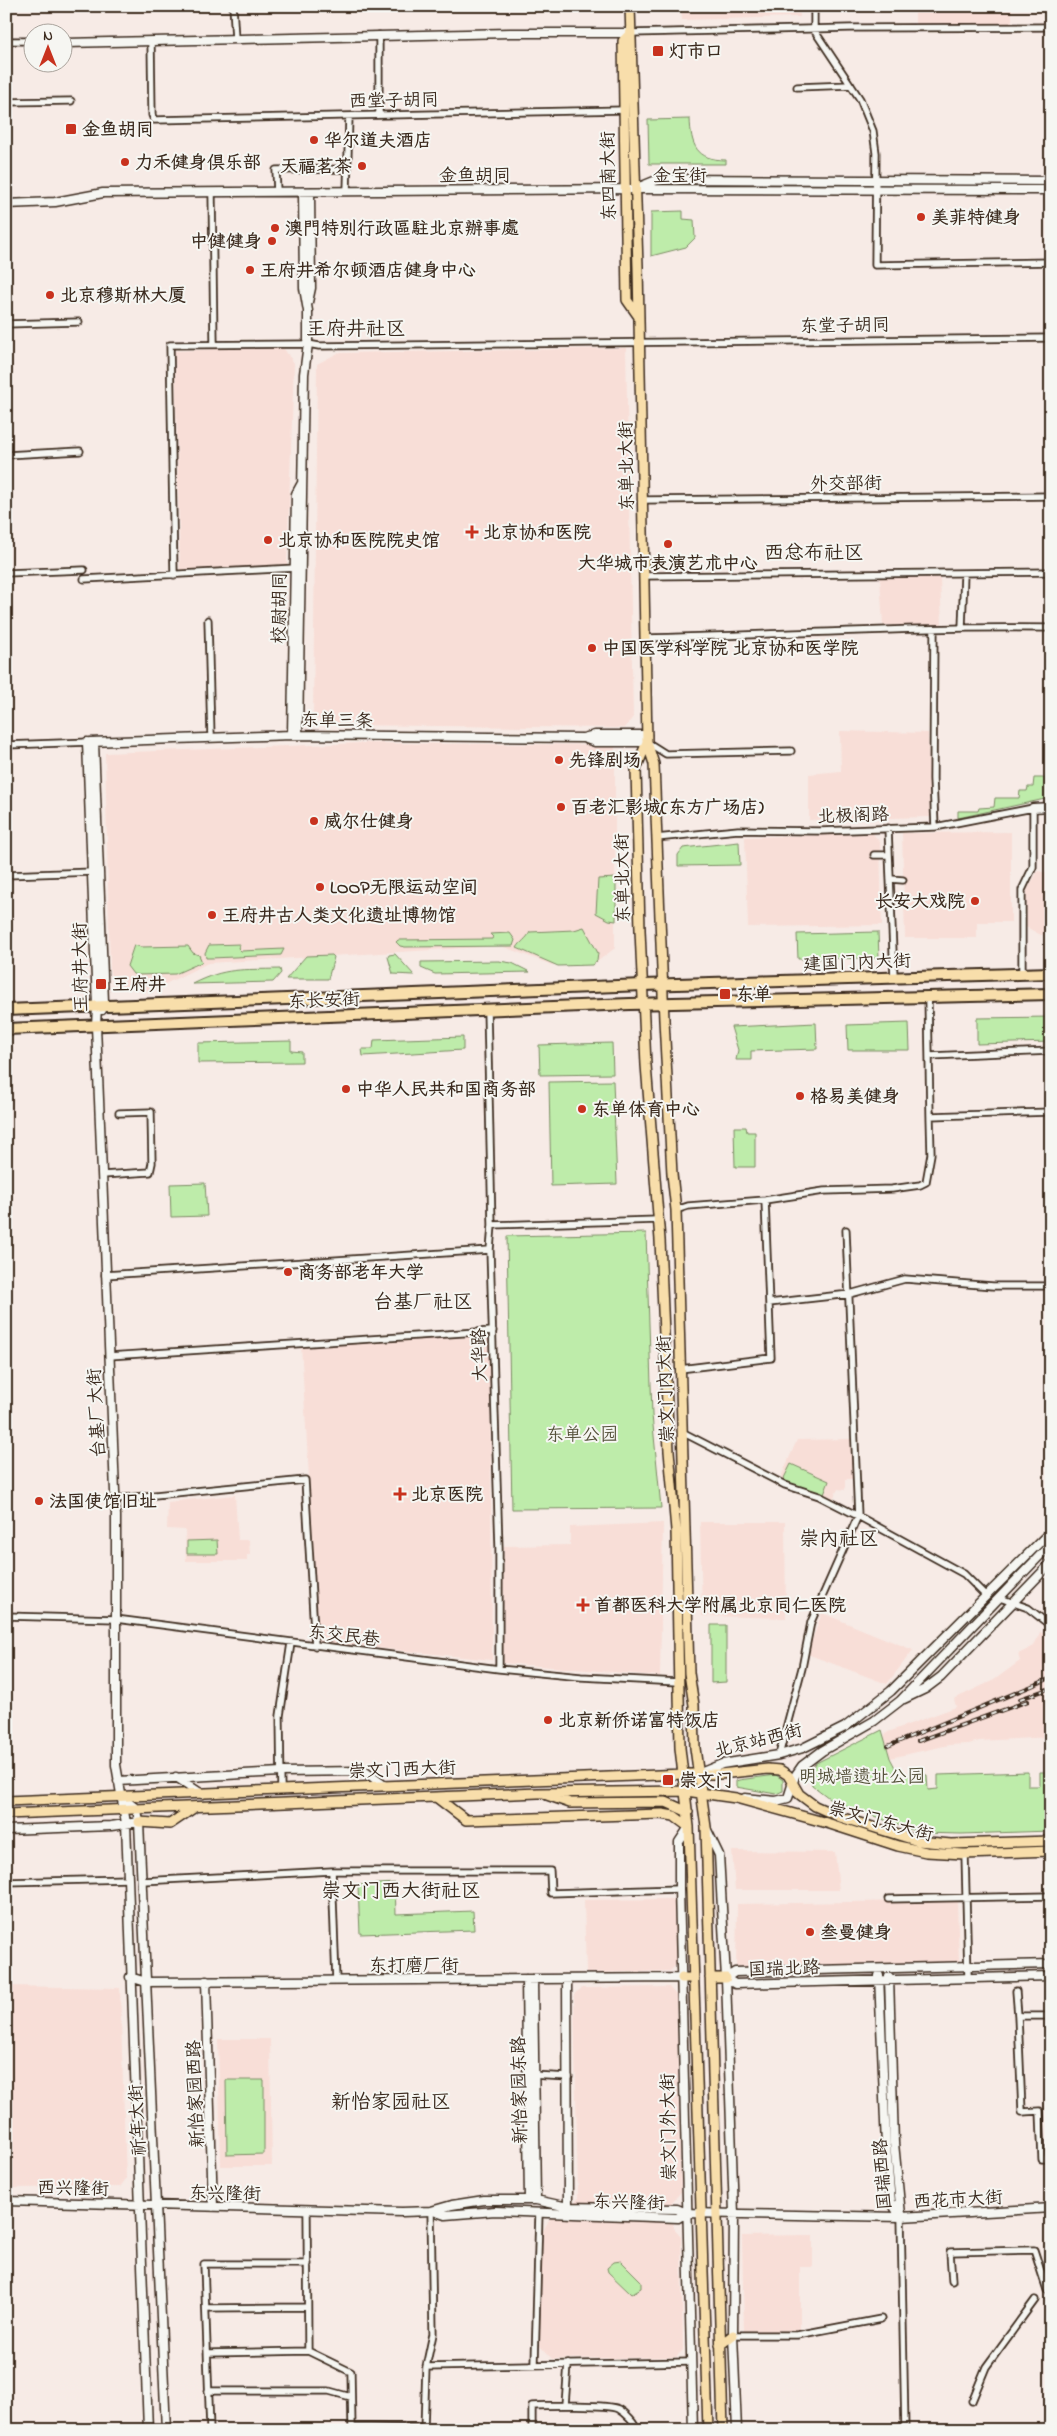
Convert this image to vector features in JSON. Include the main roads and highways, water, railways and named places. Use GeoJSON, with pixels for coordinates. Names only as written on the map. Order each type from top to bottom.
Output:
{"type":"FeatureCollection","features":[{"type":"Feature","properties":{"kind":"highway","name":"建国门内大街"},"geometry":{"type":"LineString","coordinates":[[643,985],[1051,974]]}},
{"type":"Feature","properties":{"kind":"highway","name":"东长安街"},"geometry":{"type":"LineString","coordinates":[[6,1010],[643,985]]}},
{"type":"Feature","properties":{"kind":"highway","name":"建国门内大街"},"geometry":{"type":"LineString","coordinates":[[643,1004],[1051,994]]}},
{"type":"Feature","properties":{"kind":"highway","name":"东长安街"},"geometry":{"type":"LineString","coordinates":[[6,1029],[643,1004]]}},
{"type":"Feature","properties":{"kind":"main road","name":"东四南大街"},"geometry":{"type":"LineString","coordinates":[[630,6],[636,189]]}},
{"type":"Feature","properties":{"kind":"main road","name":"东四南大街"},"geometry":{"type":"LineString","coordinates":[[631,33],[623,41],[627,300],[639,317]]}},
{"type":"Feature","properties":{"kind":"main road","name":"东单北大街"},"geometry":{"type":"LineString","coordinates":[[636,189],[647,738],[654,764],[664,1003]]}},
{"type":"Feature","properties":{"kind":"main road","name":"东单北大街"},"geometry":{"type":"LineString","coordinates":[[643,1004],[636,769],[647,738]]}},
{"type":"Feature","properties":{"kind":"main road","name":"崇文门内大街"},"geometry":{"type":"LineString","coordinates":[[664,1003],[672,1174],[676,1210],[689,1673],[694,1705],[695,1748],[699,1773]]}},
{"type":"Feature","properties":{"kind":"main road","name":"崇文门内大街"},"geometry":{"type":"LineString","coordinates":[[643,1004],[658,1220],[669,1451],[676,1530],[680,1748],[684,1774]]}},
{"type":"Feature","properties":{"kind":"main road","name":"北京站西街"},"geometry":{"type":"LineString","coordinates":[[699,1773],[720,1774],[774,1768],[788,1775],[793,1785]]}},
{"type":"Feature","properties":{"kind":"main road","name":"崇文门西大街"},"geometry":{"type":"LineString","coordinates":[[6,1801],[122,1798],[699,1773]]}},
{"type":"Feature","properties":{"kind":"main road"},"geometry":{"type":"LineString","coordinates":[[699,1773],[706,1827],[723,2430]]}},
{"type":"Feature","properties":{"kind":"main road","name":"崇文门外大街"},"geometry":{"type":"LineString","coordinates":[[684,1774],[689,1826],[708,2430]]}},
{"type":"Feature","properties":{"kind":"main road","name":"崇文门东大街"},"geometry":{"type":"LineString","coordinates":[[793,1785],[805,1800],[826,1812],[918,1841],[952,1844],[1051,1841]]}},
{"type":"Feature","properties":{"kind":"main road","name":"崇文门西大街"},"geometry":{"type":"LineString","coordinates":[[6,1814],[538,1793],[686,1791]]}},
{"type":"Feature","properties":{"kind":"main road","name":"崇文门东大街"},"geometry":{"type":"LineString","coordinates":[[686,1791],[736,1798],[906,1848],[926,1852],[965,1854],[1051,1851]]}},
{"type":"Feature","properties":{"kind":"main road"},"geometry":{"type":"LineString","coordinates":[[538,1793],[570,1803],[666,1802],[688,1812]]}},
{"type":"Feature","properties":{"kind":"main road"},"geometry":{"type":"LineString","coordinates":[[436,1797],[466,1820],[662,1814],[674,1816],[689,1826]]}},
{"type":"Feature","properties":{"kind":"main road"},"geometry":{"type":"LineString","coordinates":[[139,1822],[170,1824],[195,1807]]}},
{"type":"Feature","properties":{"kind":"main road"},"geometry":{"type":"LineString","coordinates":[[682,1978],[694,1978]]}},
{"type":"Feature","properties":{"kind":"main road"},"geometry":{"type":"LineString","coordinates":[[710,1978],[726,1978]]}},
{"type":"Feature","properties":{"kind":"main road"},"geometry":{"type":"LineString","coordinates":[[720,2345],[733,2335]]}},
{"type":"Feature","properties":{"kind":"railway"},"geometry":{"type":"LineString","coordinates":[[888,1746],[1051,1678]]}},
{"type":"Feature","properties":{"kind":"railway"},"geometry":{"type":"LineString","coordinates":[[1020,1699],[1051,1688]]}},
{"type":"Feature","properties":{"kind":"railway"},"geometry":{"type":"LineString","coordinates":[[918,1741],[1028,1701]]}},
{"type":"Feature","properties":{"kind":"place","name":"灯市口"},"geometry":{"type":"Point","coordinates":[658,51]}},
{"type":"Feature","properties":{"kind":"place","name":"金鱼胡同"},"geometry":{"type":"Point","coordinates":[71,129]}},
{"type":"Feature","properties":{"kind":"place","name":"华尔道夫酒店"},"geometry":{"type":"Point","coordinates":[314,140]}},
{"type":"Feature","properties":{"kind":"place","name":"力禾健身俱乐部"},"geometry":{"type":"Point","coordinates":[125,162]}},
{"type":"Feature","properties":{"kind":"place","name":"天福茗茶"},"geometry":{"type":"Point","coordinates":[362,166]}},
{"type":"Feature","properties":{"kind":"place","name":"美菲特健身"},"geometry":{"type":"Point","coordinates":[921,217]}},
{"type":"Feature","properties":{"kind":"place","name":"澳門特別行政區駐北京辦事處"},"geometry":{"type":"Point","coordinates":[275,228]}},
{"type":"Feature","properties":{"kind":"place","name":"中健健身"},"geometry":{"type":"Point","coordinates":[272,241]}},
{"type":"Feature","properties":{"kind":"place","name":"王府井希尔顿酒店健身中心"},"geometry":{"type":"Point","coordinates":[250,270]}},
{"type":"Feature","properties":{"kind":"place","name":"北京穆斯林大厦"},"geometry":{"type":"Point","coordinates":[50,295]}},
{"type":"Feature","properties":{"kind":"place","name":"北京协和医院"},"geometry":{"type":"Point","coordinates":[472,532]}},
{"type":"Feature","properties":{"kind":"place","name":"北京协和医院院史馆"},"geometry":{"type":"Point","coordinates":[268,540]}},
{"type":"Feature","properties":{"kind":"place","name":"大华城市表演艺术中心"},"geometry":{"type":"Point","coordinates":[668,544]}},
{"type":"Feature","properties":{"kind":"place","name":"中国医学科学院 北京协和医学院"},"geometry":{"type":"Point","coordinates":[592,648]}},
{"type":"Feature","properties":{"kind":"place","name":"先锋剧场"},"geometry":{"type":"Point","coordinates":[559,760]}},
{"type":"Feature","properties":{"kind":"place","name":"百老汇影城(东方广场店)"},"geometry":{"type":"Point","coordinates":[561,807]}},
{"type":"Feature","properties":{"kind":"place","name":"威尔仕健身"},"geometry":{"type":"Point","coordinates":[314,821]}},
{"type":"Feature","properties":{"kind":"place","name":"LOOP无限运动空间"},"geometry":{"type":"Point","coordinates":[320,887]}},
{"type":"Feature","properties":{"kind":"place","name":"长安大戏院"},"geometry":{"type":"Point","coordinates":[975,901]}},
{"type":"Feature","properties":{"kind":"place","name":"王府井古人类文化遗址博物馆"},"geometry":{"type":"Point","coordinates":[212,915]}},
{"type":"Feature","properties":{"kind":"place","name":"王府井"},"geometry":{"type":"Point","coordinates":[101,984]}},
{"type":"Feature","properties":{"kind":"place","name":"东单"},"geometry":{"type":"Point","coordinates":[725,994]}},
{"type":"Feature","properties":{"kind":"place","name":"中华人民共和国商务部"},"geometry":{"type":"Point","coordinates":[346,1089]}},
{"type":"Feature","properties":{"kind":"place","name":"格易美健身"},"geometry":{"type":"Point","coordinates":[800,1096]}},
{"type":"Feature","properties":{"kind":"place","name":"东单体育中心"},"geometry":{"type":"Point","coordinates":[582,1109]}},
{"type":"Feature","properties":{"kind":"place","name":"商务部老年大学"},"geometry":{"type":"Point","coordinates":[288,1272]}},
{"type":"Feature","properties":{"kind":"place","name":"北京医院"},"geometry":{"type":"Point","coordinates":[400,1494]}},
{"type":"Feature","properties":{"kind":"place","name":"法国使馆旧址"},"geometry":{"type":"Point","coordinates":[39,1501]}},
{"type":"Feature","properties":{"kind":"place","name":"首都医科大学附属北京同仁医院"},"geometry":{"type":"Point","coordinates":[583,1605]}},
{"type":"Feature","properties":{"kind":"place","name":"北京新侨诺富特饭店"},"geometry":{"type":"Point","coordinates":[548,1720]}},
{"type":"Feature","properties":{"kind":"place","name":"崇文门"},"geometry":{"type":"Point","coordinates":[668,1780]}},
{"type":"Feature","properties":{"kind":"place","name":"叁曼健身"},"geometry":{"type":"Point","coordinates":[810,1932]}},
{"type":"Feature","properties":{"kind":"district","name":"王府井社区"},"geometry":{"type":"Point","coordinates":[356,328]}},
{"type":"Feature","properties":{"kind":"district","name":"西总布社区"},"geometry":{"type":"Point","coordinates":[814,552]}},
{"type":"Feature","properties":{"kind":"district","name":"台基厂社区"},"geometry":{"type":"Point","coordinates":[423,1301]}},
{"type":"Feature","properties":{"kind":"district","name":"崇内社区"},"geometry":{"type":"Point","coordinates":[839,1538]}},
{"type":"Feature","properties":{"kind":"district","name":"崇文门西大街社区"},"geometry":{"type":"Point","coordinates":[401,1890]}},
{"type":"Feature","properties":{"kind":"district","name":"新怡家园社区"},"geometry":{"type":"Point","coordinates":[391,2101]}},
{"type":"Feature","properties":{"kind":"park label","name":"东单公园"},"geometry":{"type":"Point","coordinates":[582,1434]}},
{"type":"Feature","properties":{"kind":"park label","name":"明城墙遗址公园"},"geometry":{"type":"Point","coordinates":[862,1776]}}]}
